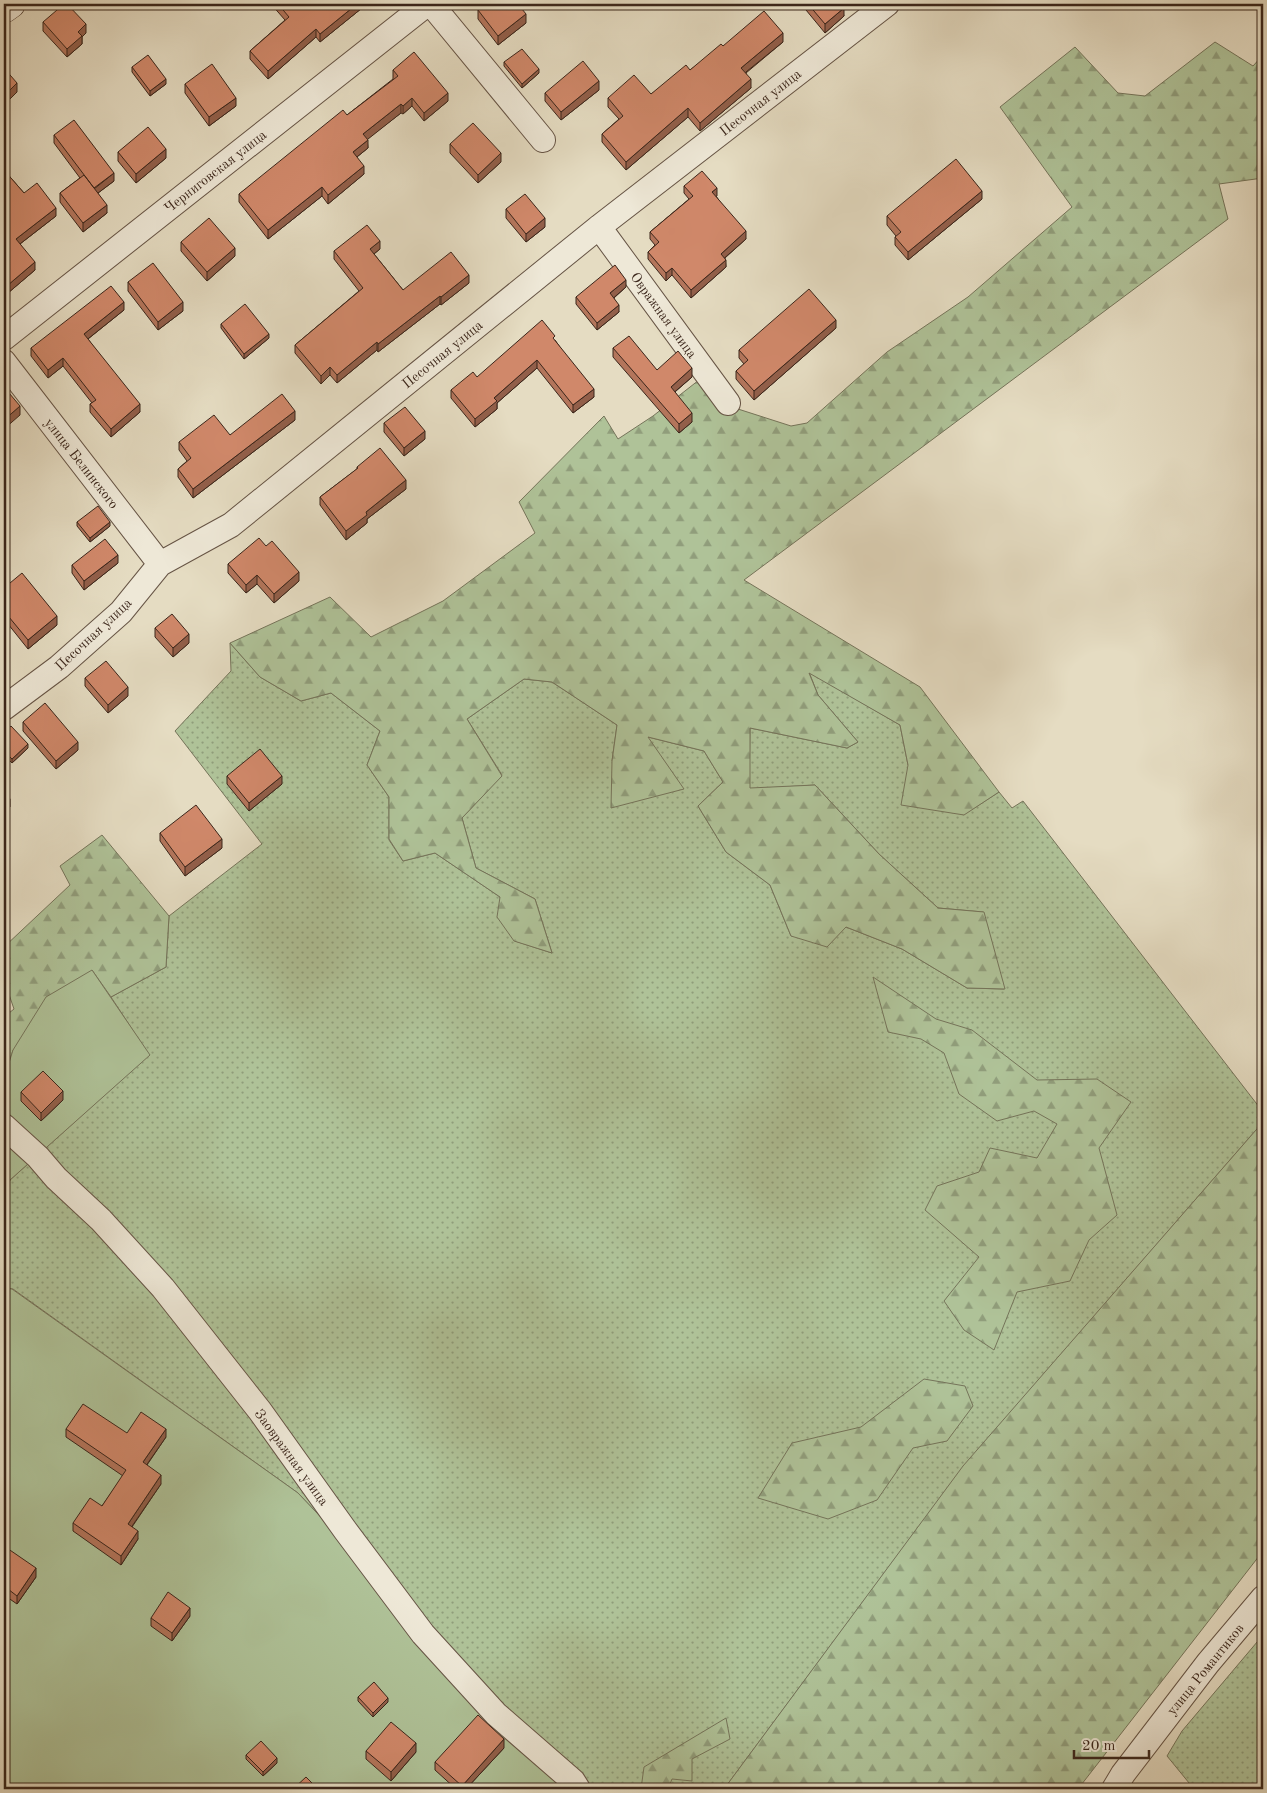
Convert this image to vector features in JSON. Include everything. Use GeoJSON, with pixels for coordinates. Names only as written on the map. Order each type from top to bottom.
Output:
{"type":"FeatureCollection","features":[{"type":"Feature","properties":{"kind":"street"},"geometry":{"type":"LineString","coordinates":[[4,9],[10,4]]}},
{"type":"Feature","properties":{"kind":"street","name":"Черниговская улица"},"geometry":{"type":"LineString","coordinates":[[4,338],[427,4]]}},
{"type":"Feature","properties":{"kind":"street"},"geometry":{"type":"LineString","coordinates":[[431,4],[543,140]]}},
{"type":"Feature","properties":{"kind":"street","name":"Песочная улица"},"geometry":{"type":"LineString","coordinates":[[4,708],[59,667],[121,612],[160,564],[231,525],[599,227],[887,4]]}},
{"type":"Feature","properties":{"kind":"street","name":"Овражная улица"},"geometry":{"type":"LineString","coordinates":[[599,227],[728,403]]}},
{"type":"Feature","properties":{"kind":"street","name":"улица Белинского"},"geometry":{"type":"LineString","coordinates":[[4,362],[160,564]]}},
{"type":"Feature","properties":{"kind":"street","name":"Заовражная улица"},"geometry":{"type":"LineString","coordinates":[[4,1126],[101,1220],[163,1288],[260,1411],[423,1634],[496,1714],[573,1781],[578,1789]]}},
{"type":"Feature","properties":{"kind":"street","name":"улица Романтиков"},"geometry":{"type":"LineString","coordinates":[[1114,1789],[1123,1774],[1208,1663],[1263,1598]]}},
{"type":"Feature","properties":{"kind":"green space"},"geometry":{"type":"Polygon","coordinates":[[[1215,42],[1253,66],[1263,55],[1263,178],[1219,184],[1228,219],[744,580],[920,687],[999,792],[964,815],[901,805],[908,765],[900,725],[809,673],[818,695],[858,742],[847,748],[750,728],[750,788],[815,785],[879,854],[938,908],[984,912],[1005,989],[967,988],[902,949],[846,927],[827,947],[791,936],[770,885],[726,852],[698,806],[723,782],[704,751],[648,737],[684,789],[611,808],[612,761],[617,725],[552,682],[524,679],[467,719],[502,776],[462,818],[476,868],[535,899],[552,953],[514,941],[497,917],[500,897],[435,853],[403,861],[389,839],[389,797],[367,765],[380,731],[331,693],[301,701],[260,677],[230,643],[330,597],[371,637],[443,601],[535,533],[519,502],[604,416],[618,439],[653,416],[699,380],[738,409],[791,426],[807,423],[887,352],[968,297],[1072,207],[1000,107],[1075,47],[1118,93],[1145,96],[1215,42]]]}},
{"type":"Feature","properties":{"kind":"green space"},"geometry":{"type":"Polygon","coordinates":[[[230,643],[260,677],[301,701],[331,693],[380,731],[367,765],[389,797],[389,840],[403,861],[435,853],[500,897],[515,941],[552,953],[535,899],[476,868],[462,818],[502,775],[467,719],[524,679],[552,682],[617,725],[612,761],[648,737],[704,751],[723,782],[698,806],[726,852],[770,885],[791,936],[846,927],[902,949],[967,988],[1004,989],[983,912],[938,908],[879,854],[815,785],[749,789],[750,728],[847,748],[858,742],[818,695],[809,672],[900,725],[908,765],[963,815],[999,792],[1012,808],[1023,801],[1263,1112],[1263,1122],[963,1467],[724,1789],[578,1789],[298,1493],[13,1289],[4,1288],[4,1196],[10,1180],[149,1055],[111,997],[166,967],[169,916],[262,844],[175,731],[231,671],[230,643]]]}},
{"type":"Feature","properties":{"kind":"green space"},"geometry":{"type":"Polygon","coordinates":[[[102,835],[169,916],[166,967],[111,997],[92,970],[13,1050],[4,1079],[4,1017],[14,1009],[4,980],[4,947],[70,885],[60,866],[102,835]]]}},
{"type":"Feature","properties":{"kind":"green space"},"geometry":{"type":"Polygon","coordinates":[[[92,970],[150,1055],[10,1180],[4,1196],[4,1079],[13,1050],[46,997],[92,970]]]}},
{"type":"Feature","properties":{"kind":"green space"},"geometry":{"type":"Polygon","coordinates":[[[873,977],[936,1019],[972,1030],[1037,1080],[1097,1079],[1131,1102],[1099,1148],[1117,1215],[1089,1240],[1070,1281],[1017,1292],[994,1350],[964,1330],[944,1301],[979,1257],[925,1210],[937,1186],[979,1172],[990,1148],[1037,1158],[1057,1124],[1034,1111],[997,1121],[959,1094],[944,1053],[921,1039],[888,1032],[873,977]]]}},
{"type":"Feature","properties":{"kind":"green space"},"geometry":{"type":"Polygon","coordinates":[[[1263,1122],[1263,1551],[1078,1789],[724,1789],[963,1466],[1263,1122]]]}},
{"type":"Feature","properties":{"kind":"green space"},"geometry":{"type":"Polygon","coordinates":[[[4,1288],[12,1289],[298,1493],[578,1789],[4,1789],[4,1288]]]}},
{"type":"Feature","properties":{"kind":"green space"},"geometry":{"type":"Polygon","coordinates":[[[924,1379],[965,1386],[973,1406],[947,1441],[913,1448],[877,1500],[828,1519],[758,1498],[792,1443],[861,1427],[924,1379]]]}},
{"type":"Feature","properties":{"kind":"green space"},"geometry":{"type":"Polygon","coordinates":[[[1263,1635],[1263,1789],[1194,1789],[1167,1756],[1182,1731],[1263,1635]]]}},
{"type":"Feature","properties":{"kind":"green space"},"geometry":{"type":"Polygon","coordinates":[[[726,1718],[730,1739],[692,1759],[692,1781],[672,1779],[668,1789],[641,1789],[644,1767],[726,1718]]]}},
{"type":"Feature","properties":{"kind":"building"},"geometry":{"type":"Polygon","coordinates":[[[64,4],[67,4],[86,24],[78,32],[82,36],[67,49],[43,22],[64,4]]]}},
{"type":"Feature","properties":{"kind":"building"},"geometry":{"type":"Polygon","coordinates":[[[278,4],[357,4],[320,34],[316,29],[268,71],[250,51],[289,17],[278,4]]]}},
{"type":"Feature","properties":{"kind":"building"},"geometry":{"type":"Polygon","coordinates":[[[486,4],[518,4],[526,14],[498,36],[478,10],[486,4]]]}},
{"type":"Feature","properties":{"kind":"building"},"geometry":{"type":"Polygon","coordinates":[[[808,4],[840,4],[844,8],[825,24],[808,4]]]}},
{"type":"Feature","properties":{"kind":"building"},"geometry":{"type":"Polygon","coordinates":[[[764,11],[783,33],[741,68],[751,79],[700,123],[688,108],[626,162],[602,134],[623,116],[608,98],[634,75],[651,94],[686,65],[690,70],[721,44],[723,46],[764,11]]]}},
{"type":"Feature","properties":{"kind":"building"},"geometry":{"type":"Polygon","coordinates":[[[522,49],[539,69],[522,84],[504,62],[522,49]]]}},
{"type":"Feature","properties":{"kind":"building"},"geometry":{"type":"Polygon","coordinates":[[[414,52],[448,93],[424,113],[412,98],[403,106],[401,104],[363,134],[368,140],[353,152],[364,166],[328,195],[322,187],[268,230],[239,194],[343,110],[347,115],[398,76],[393,70],[414,52]]]}},
{"type":"Feature","properties":{"kind":"building"},"geometry":{"type":"Polygon","coordinates":[[[148,55],[166,79],[150,91],[132,67],[148,55]]]}},
{"type":"Feature","properties":{"kind":"building"},"geometry":{"type":"Polygon","coordinates":[[[583,61],[599,81],[561,112],[545,93],[583,61]]]}},
{"type":"Feature","properties":{"kind":"building"},"geometry":{"type":"Polygon","coordinates":[[[212,64],[236,98],[209,117],[185,84],[212,64]]]}},
{"type":"Feature","properties":{"kind":"building"},"geometry":{"type":"Polygon","coordinates":[[[4,68],[17,83],[4,96],[4,68]]]}},
{"type":"Feature","properties":{"kind":"building"},"geometry":{"type":"Polygon","coordinates":[[[74,120],[114,173],[94,188],[54,135],[74,120]]]}},
{"type":"Feature","properties":{"kind":"building"},"geometry":{"type":"Polygon","coordinates":[[[473,123],[501,153],[478,175],[450,144],[473,123]]]}},
{"type":"Feature","properties":{"kind":"building"},"geometry":{"type":"Polygon","coordinates":[[[148,127],[166,149],[136,174],[118,152],[148,127]]]}},
{"type":"Feature","properties":{"kind":"building"},"geometry":{"type":"Polygon","coordinates":[[[956,159],[982,191],[908,252],[895,237],[901,232],[887,216],[956,159]]]}},
{"type":"Feature","properties":{"kind":"building"},"geometry":{"type":"Polygon","coordinates":[[[4,170],[24,193],[37,183],[56,208],[16,239],[35,262],[8,285],[4,280],[4,235],[8,232],[4,227],[4,170]]]}},
{"type":"Feature","properties":{"kind":"building"},"geometry":{"type":"Polygon","coordinates":[[[702,171],[717,188],[712,192],[746,231],[721,254],[726,260],[691,290],[672,268],[666,273],[648,252],[659,242],[650,232],[693,196],[684,186],[702,171]]]}},
{"type":"Feature","properties":{"kind":"building"},"geometry":{"type":"Polygon","coordinates":[[[84,175],[107,205],[83,223],[60,193],[84,175]]]}},
{"type":"Feature","properties":{"kind":"building"},"geometry":{"type":"Polygon","coordinates":[[[525,194],[545,218],[526,234],[506,209],[525,194]]]}},
{"type":"Feature","properties":{"kind":"building"},"geometry":{"type":"Polygon","coordinates":[[[209,218],[235,248],[207,272],[181,242],[209,218]]]}},
{"type":"Feature","properties":{"kind":"building"},"geometry":{"type":"Polygon","coordinates":[[[367,225],[380,241],[370,249],[403,290],[451,252],[469,275],[378,344],[377,342],[337,375],[330,367],[321,376],[295,345],[363,288],[334,251],[367,225]]]}},
{"type":"Feature","properties":{"kind":"building"},"geometry":{"type":"Polygon","coordinates":[[[153,263],[183,302],[158,322],[128,282],[153,263]]]}},
{"type":"Feature","properties":{"kind":"building"},"geometry":{"type":"Polygon","coordinates":[[[615,265],[626,280],[610,293],[619,305],[597,323],[576,297],[615,265]]]}},
{"type":"Feature","properties":{"kind":"building"},"geometry":{"type":"Polygon","coordinates":[[[111,286],[124,302],[84,334],[140,404],[111,429],[90,404],[96,400],[63,358],[48,370],[31,348],[111,286]]]}},
{"type":"Feature","properties":{"kind":"building"},"geometry":{"type":"Polygon","coordinates":[[[809,289],[836,320],[754,391],[736,371],[748,360],[739,350],[809,289]]]}},
{"type":"Feature","properties":{"kind":"building"},"geometry":{"type":"Polygon","coordinates":[[[245,304],[269,334],[244,354],[221,324],[245,304]]]}},
{"type":"Feature","properties":{"kind":"building"},"geometry":{"type":"Polygon","coordinates":[[[542,320],[555,336],[553,338],[594,389],[573,405],[537,360],[494,398],[497,401],[475,419],[451,390],[473,372],[477,377],[542,320]]]}},
{"type":"Feature","properties":{"kind":"building"},"geometry":{"type":"Polygon","coordinates":[[[629,336],[657,370],[678,351],[692,368],[671,387],[692,413],[679,424],[613,348],[629,336]]]}},
{"type":"Feature","properties":{"kind":"building"},"geometry":{"type":"Polygon","coordinates":[[[4,387],[20,406],[4,420],[4,387]]]}},
{"type":"Feature","properties":{"kind":"building"},"geometry":{"type":"Polygon","coordinates":[[[282,394],[295,411],[193,489],[178,469],[191,458],[179,442],[214,415],[230,435],[282,394]]]}},
{"type":"Feature","properties":{"kind":"building"},"geometry":{"type":"Polygon","coordinates":[[[405,407],[425,431],[404,448],[384,423],[405,407]]]}},
{"type":"Feature","properties":{"kind":"building"},"geometry":{"type":"Polygon","coordinates":[[[380,448],[406,480],[366,512],[367,515],[346,531],[320,497],[358,468],[380,448]]]}},
{"type":"Feature","properties":{"kind":"building"},"geometry":{"type":"Polygon","coordinates":[[[98,506],[110,522],[90,538],[77,522],[98,506]]]}},
{"type":"Feature","properties":{"kind":"building"},"geometry":{"type":"Polygon","coordinates":[[[259,538],[266,546],[272,541],[299,572],[274,594],[257,575],[246,585],[228,564],[259,538]]]}},
{"type":"Feature","properties":{"kind":"building"},"geometry":{"type":"Polygon","coordinates":[[[105,539],[118,555],[84,581],[72,565],[105,539]]]}},
{"type":"Feature","properties":{"kind":"building"},"geometry":{"type":"Polygon","coordinates":[[[22,573],[57,616],[28,640],[4,611],[4,588],[22,573]]]}},
{"type":"Feature","properties":{"kind":"building"},"geometry":{"type":"Polygon","coordinates":[[[172,614],[189,634],[173,648],[155,628],[172,614]]]}},
{"type":"Feature","properties":{"kind":"building"},"geometry":{"type":"Polygon","coordinates":[[[106,661],[128,687],[108,705],[85,678],[106,661]]]}},
{"type":"Feature","properties":{"kind":"building"},"geometry":{"type":"Polygon","coordinates":[[[45,703],[78,742],[56,761],[23,722],[45,703]]]}},
{"type":"Feature","properties":{"kind":"building"},"geometry":{"type":"Polygon","coordinates":[[[11,726],[28,744],[12,759],[4,751],[4,732],[11,726]]]}},
{"type":"Feature","properties":{"kind":"building"},"geometry":{"type":"Polygon","coordinates":[[[260,749],[282,776],[249,803],[227,776],[260,749]]]}},
{"type":"Feature","properties":{"kind":"building"},"geometry":{"type":"Polygon","coordinates":[[[4,791],[10,799],[4,803],[4,791]]]}},
{"type":"Feature","properties":{"kind":"building"},"geometry":{"type":"Polygon","coordinates":[[[196,805],[222,839],[185,867],[160,833],[196,805]]]}},
{"type":"Feature","properties":{"kind":"building"},"geometry":{"type":"Polygon","coordinates":[[[43,1071],[63,1091],[41,1113],[21,1092],[43,1071]]]}},
{"type":"Feature","properties":{"kind":"building"},"geometry":{"type":"Polygon","coordinates":[[[83,1404],[127,1433],[141,1412],[166,1429],[143,1462],[161,1475],[128,1524],[138,1531],[121,1556],[73,1523],[90,1498],[102,1506],[126,1470],[66,1429],[83,1404]]]}},
{"type":"Feature","properties":{"kind":"building"},"geometry":{"type":"Polygon","coordinates":[[[4,1546],[36,1568],[17,1596],[4,1586],[4,1546]]]}},
{"type":"Feature","properties":{"kind":"building"},"geometry":{"type":"Polygon","coordinates":[[[168,1592],[190,1608],[172,1633],[151,1618],[168,1592]]]}},
{"type":"Feature","properties":{"kind":"building"},"geometry":{"type":"Polygon","coordinates":[[[374,1682],[388,1698],[373,1713],[358,1697],[374,1682]]]}},
{"type":"Feature","properties":{"kind":"building"},"geometry":{"type":"Polygon","coordinates":[[[478,1715],[504,1739],[462,1786],[435,1762],[478,1715]]]}},
{"type":"Feature","properties":{"kind":"building"},"geometry":{"type":"Polygon","coordinates":[[[391,1722],[416,1743],[391,1772],[366,1751],[391,1722]]]}},
{"type":"Feature","properties":{"kind":"building"},"geometry":{"type":"Polygon","coordinates":[[[261,1741],[277,1758],[263,1772],[246,1755],[261,1741]]]}},
{"type":"Feature","properties":{"kind":"building"},"geometry":{"type":"Polygon","coordinates":[[[306,1777],[318,1789],[293,1789],[306,1777]]]}}]}
